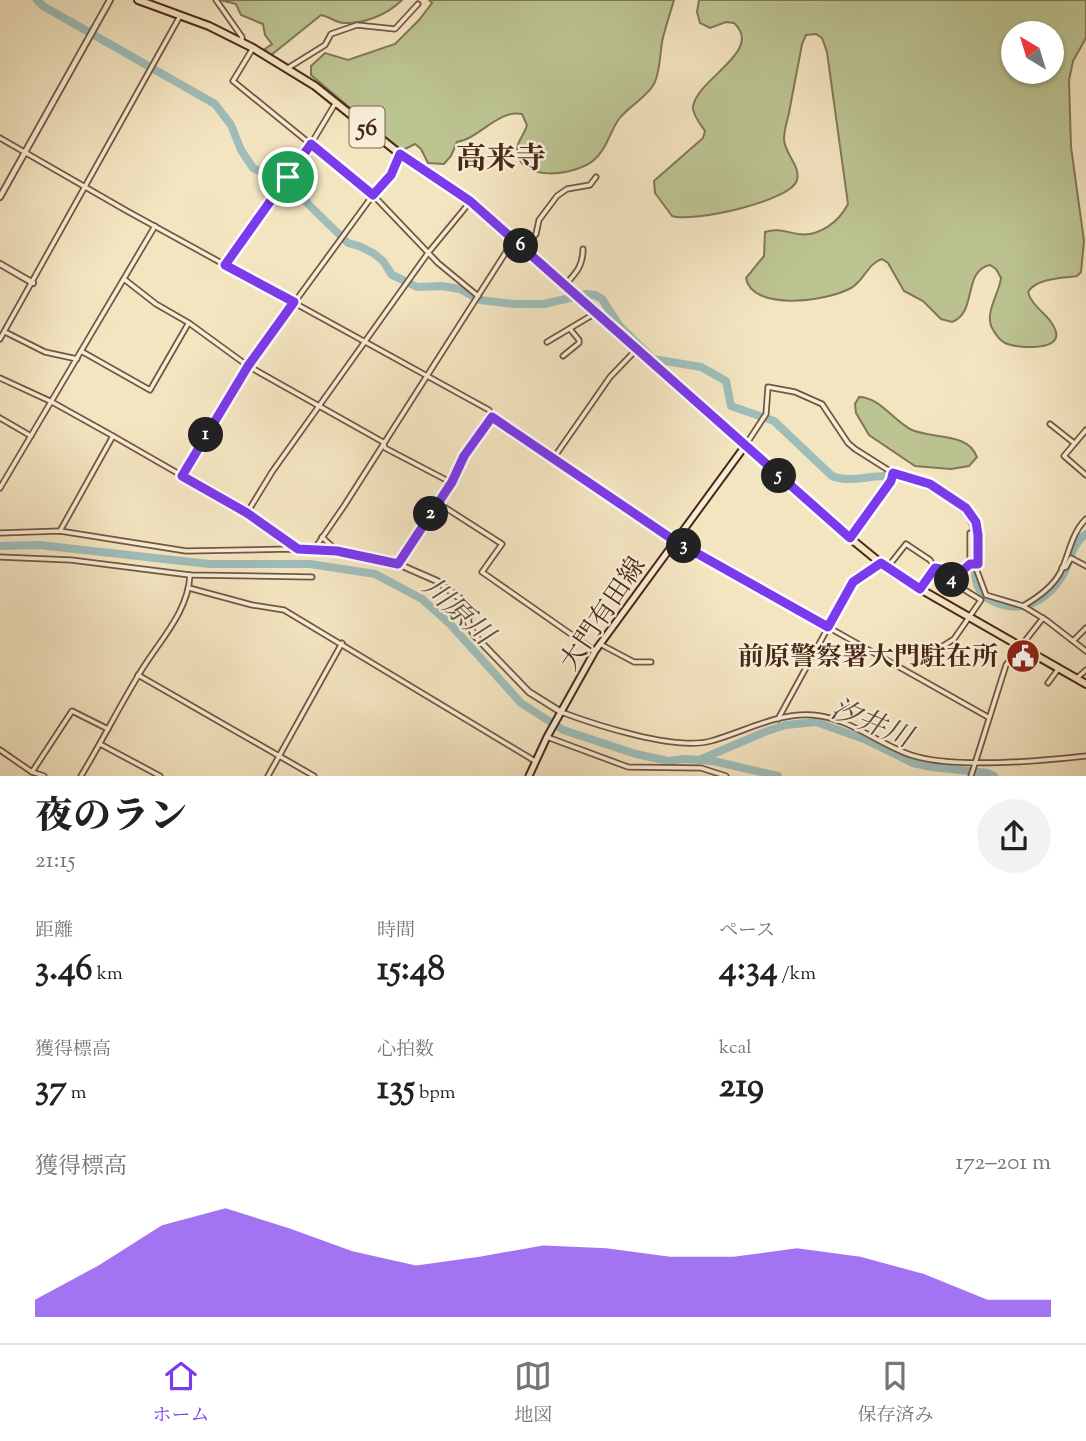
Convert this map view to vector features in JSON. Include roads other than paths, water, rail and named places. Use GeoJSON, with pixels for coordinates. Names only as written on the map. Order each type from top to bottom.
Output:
{"type":"FeatureCollection","features":[{"type":"Feature","properties":{"kind":"main road","name":"56"},"geometry":{"type":"LineString","coordinates":[[138,0],[181,14],[253,48],[288,68],[337,102],[400,154],[470,201],[745,446],[887,568],[1086,684]]}},
{"type":"Feature","properties":{"kind":"main road","name":"大門有田線"},"geometry":{"type":"LineString","coordinates":[[528,776],[595,651],[745,446]]}},
{"type":"Feature","properties":{"kind":"street"},"geometry":{"type":"LineString","coordinates":[[0,197],[110,0]]}},
{"type":"Feature","properties":{"kind":"street"},"geometry":{"type":"LineString","coordinates":[[216,0],[242,37],[242,43]]}},
{"type":"Feature","properties":{"kind":"street"},"geometry":{"type":"LineString","coordinates":[[288,68],[318,51],[331,34],[357,26],[395,29],[418,4]]}},
{"type":"Feature","properties":{"kind":"street"},"geometry":{"type":"LineString","coordinates":[[0,339],[181,14]]}},
{"type":"Feature","properties":{"kind":"street"},"geometry":{"type":"LineString","coordinates":[[253,48],[233,81],[373,195],[457,281],[478,296]]}},
{"type":"Feature","properties":{"kind":"street"},"geometry":{"type":"LineString","coordinates":[[225,265],[311,144],[337,102]]}},
{"type":"Feature","properties":{"kind":"street"},"geometry":{"type":"LineString","coordinates":[[0,138],[489,410],[492,417],[675,541],[988,717]]}},
{"type":"Feature","properties":{"kind":"street"},"geometry":{"type":"LineString","coordinates":[[182,476],[248,366],[340,239],[391,175],[400,154]]}},
{"type":"Feature","properties":{"kind":"street"},"geometry":{"type":"LineString","coordinates":[[524,248],[536,234],[539,220],[557,196],[567,189],[590,185],[596,177]]}},
{"type":"Feature","properties":{"kind":"street"},"geometry":{"type":"LineString","coordinates":[[247,513],[272,472],[406,283],[470,201]]}},
{"type":"Feature","properties":{"kind":"street"},"geometry":{"type":"LineString","coordinates":[[0,488],[155,226]]}},
{"type":"Feature","properties":{"kind":"street"},"geometry":{"type":"LineString","coordinates":[[313,551],[514,239]]}},
{"type":"Feature","properties":{"kind":"street"},"geometry":{"type":"LineString","coordinates":[[565,285],[580,269],[583,249]]}},
{"type":"Feature","properties":{"kind":"street"},"geometry":{"type":"LineString","coordinates":[[0,264],[33,283]]}},
{"type":"Feature","properties":{"kind":"street"},"geometry":{"type":"LineString","coordinates":[[124,279],[248,366],[383,442],[385,448],[452,482]]}},
{"type":"Feature","properties":{"kind":"street"},"geometry":{"type":"LineString","coordinates":[[547,342],[596,313]]}},
{"type":"Feature","properties":{"kind":"street"},"geometry":{"type":"LineString","coordinates":[[81,352],[150,390],[189,323]]}},
{"type":"Feature","properties":{"kind":"street"},"geometry":{"type":"LineString","coordinates":[[563,356],[579,343],[570,329]]}},
{"type":"Feature","properties":{"kind":"street"},"geometry":{"type":"LineString","coordinates":[[5,332],[44,352],[77,359]]}},
{"type":"Feature","properties":{"kind":"street"},"geometry":{"type":"LineString","coordinates":[[553,459],[610,377],[637,349]]}},
{"type":"Feature","properties":{"kind":"street"},"geometry":{"type":"LineString","coordinates":[[0,377],[52,402],[247,513],[298,549]]}},
{"type":"Feature","properties":{"kind":"street"},"geometry":{"type":"LineString","coordinates":[[745,446],[766,414],[768,387],[795,392],[822,404],[855,449],[893,473],[930,484],[966,508],[976,522],[978,535],[974,564],[952,580]]}},
{"type":"Feature","properties":{"kind":"street"},"geometry":{"type":"LineString","coordinates":[[398,564],[452,482],[464,456],[492,417]]}},
{"type":"Feature","properties":{"kind":"street"},"geometry":{"type":"LineString","coordinates":[[0,418],[32,436]]}},
{"type":"Feature","properties":{"kind":"street"},"geometry":{"type":"LineString","coordinates":[[1050,424],[1074,443]]}},
{"type":"Feature","properties":{"kind":"street"},"geometry":{"type":"LineString","coordinates":[[1086,430],[1064,456],[1086,475]]}},
{"type":"Feature","properties":{"kind":"street"},"geometry":{"type":"LineString","coordinates":[[60,531],[113,436]]}},
{"type":"Feature","properties":{"kind":"street"},"geometry":{"type":"LineString","coordinates":[[850,538],[891,481],[893,473]]}},
{"type":"Feature","properties":{"kind":"street"},"geometry":{"type":"LineString","coordinates":[[438,503],[502,544],[482,572],[595,651]]}},
{"type":"Feature","properties":{"kind":"street"},"geometry":{"type":"LineString","coordinates":[[1025,607],[1042,594],[1058,576],[1079,526],[1086,519]]}},
{"type":"Feature","properties":{"kind":"street"},"geometry":{"type":"LineString","coordinates":[[0,533],[60,531],[186,551],[337,551],[398,564],[437,582],[466,603],[469,609],[468,622],[474,635],[529,692],[560,714],[600,727],[695,744],[778,719],[810,714],[859,729],[917,757],[938,761],[1032,761],[1086,756]]}},
{"type":"Feature","properties":{"kind":"street"},"geometry":{"type":"LineString","coordinates":[[970,533],[974,564],[986,595],[1025,607],[1086,652]]}},
{"type":"Feature","properties":{"kind":"street"},"geometry":{"type":"LineString","coordinates":[[322,537],[337,551]]}},
{"type":"Feature","properties":{"kind":"street"},"geometry":{"type":"LineString","coordinates":[[887,568],[906,544],[981,600],[954,639],[943,646]]}},
{"type":"Feature","properties":{"kind":"street"},"geometry":{"type":"LineString","coordinates":[[0,558],[20,556],[71,560],[190,575],[312,577]]}},
{"type":"Feature","properties":{"kind":"street"},"geometry":{"type":"LineString","coordinates":[[1062,568],[1066,567],[1071,558],[1086,566]]}},
{"type":"Feature","properties":{"kind":"street"},"geometry":{"type":"LineString","coordinates":[[778,719],[853,582],[881,563]]}},
{"type":"Feature","properties":{"kind":"street"},"geometry":{"type":"LineString","coordinates":[[920,589],[935,568]]}},
{"type":"Feature","properties":{"kind":"street"},"geometry":{"type":"LineString","coordinates":[[81,776],[138,676],[177,616],[189,587],[190,575]]}},
{"type":"Feature","properties":{"kind":"street"},"geometry":{"type":"LineString","coordinates":[[189,587],[252,605],[284,610],[535,761]]}},
{"type":"Feature","properties":{"kind":"street"},"geometry":{"type":"LineString","coordinates":[[971,776],[1006,665],[1043,618]]}},
{"type":"Feature","properties":{"kind":"street"},"geometry":{"type":"LineString","coordinates":[[1073,640],[1086,628]]}},
{"type":"Feature","properties":{"kind":"street"},"geometry":{"type":"LineString","coordinates":[[268,776],[342,643]]}},
{"type":"Feature","properties":{"kind":"street"},"geometry":{"type":"LineString","coordinates":[[600,644],[634,662],[651,662]]}},
{"type":"Feature","properties":{"kind":"street"},"geometry":{"type":"LineString","coordinates":[[1048,683],[1059,668]]}},
{"type":"Feature","properties":{"kind":"street"},"geometry":{"type":"LineString","coordinates":[[1077,678],[1086,670]]}},
{"type":"Feature","properties":{"kind":"street"},"geometry":{"type":"LineString","coordinates":[[138,676],[314,776]]}},
{"type":"Feature","properties":{"kind":"street"},"geometry":{"type":"LineString","coordinates":[[32,772],[72,710],[108,729]]}},
{"type":"Feature","properties":{"kind":"street"},"geometry":{"type":"LineString","coordinates":[[549,735],[628,767],[701,768],[726,776]]}},
{"type":"Feature","properties":{"kind":"street"},"geometry":{"type":"LineString","coordinates":[[100,744],[160,776]]}},
{"type":"Feature","properties":{"kind":"street"},"geometry":{"type":"LineString","coordinates":[[0,751],[32,772],[44,776]]}},
{"type":"Feature","properties":{"kind":"waterway"},"geometry":{"type":"LineString","coordinates":[[37,0],[43,6],[215,104],[231,125],[241,150],[253,168],[269,176],[293,181],[299,186],[307,203],[348,243],[373,253],[383,261],[392,275],[417,287],[442,286],[460,289],[480,300],[515,304],[544,304],[587,294],[595,295],[602,299],[619,325],[653,359],[701,367],[726,381],[731,406],[774,421],[832,476],[845,479],[885,476],[897,478],[925,485],[945,496],[969,517],[973,526],[976,582],[980,591],[998,604],[1030,604],[1048,593],[1063,575],[1074,548],[1086,534]]}},
{"type":"Feature","properties":{"kind":"waterway","name":"川原川"},"geometry":{"type":"LineString","coordinates":[[0,546],[39,545],[209,564],[310,564],[375,574],[422,599],[450,624],[521,703],[563,730],[636,754],[668,761],[713,761],[778,776]]}},
{"type":"Feature","properties":{"kind":"waterway","name":"汐井川"},"geometry":{"type":"LineString","coordinates":[[699,760],[767,731],[786,725],[816,722],[864,739],[913,763],[994,776]]}},
{"type":"Feature","properties":{"kind":"place","name":"前原警察署大門駐在所"},"geometry":{"type":"Point","coordinates":[1023,656]}},
{"type":"Feature","properties":{"kind":"district","name":"高来寺"},"geometry":{"type":"Point","coordinates":[501,158]}}]}
